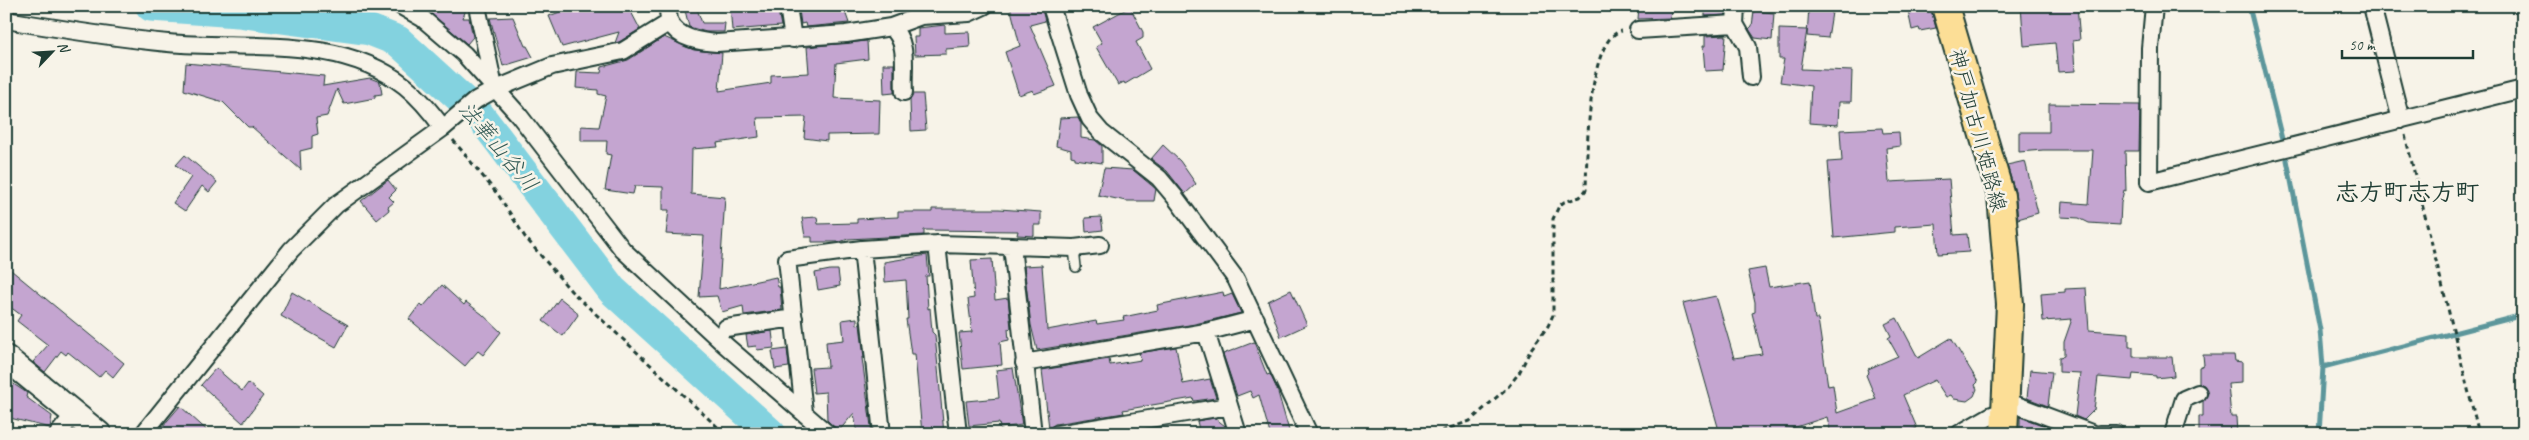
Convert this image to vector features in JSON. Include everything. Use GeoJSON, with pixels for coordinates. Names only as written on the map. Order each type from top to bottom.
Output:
{"type":"FeatureCollection","features":[{"type":"Feature","properties":{"kind":"main road","name":"神戸加古川姫路線"},"geometry":{"type":"LineString","coordinates":[[1945,6],[2001,196],[2010,304],[2005,415]]}},
{"type":"Feature","properties":{"kind":"street"},"geometry":{"type":"LineString","coordinates":[[401,6],[422,18],[464,54],[494,90],[518,114],[623,250],[724,344],[828,434]]}},
{"type":"Feature","properties":{"kind":"street"},"geometry":{"type":"LineString","coordinates":[[477,6],[494,90]]}},
{"type":"Feature","properties":{"kind":"street"},"geometry":{"type":"LineString","coordinates":[[788,6],[793,39]]}},
{"type":"Feature","properties":{"kind":"street"},"geometry":{"type":"LineString","coordinates":[[143,434],[291,250],[336,205],[443,128],[476,100],[494,90],[552,66],[623,51],[669,14],[681,34],[698,41],[739,43],[793,39],[891,27],[919,11],[968,14],[984,6]]}},
{"type":"Feature","properties":{"kind":"street"},"geometry":{"type":"LineString","coordinates":[[1051,6],[1079,94],[1090,119],[1101,132],[1159,178],[1236,278],[1309,434]]}},
{"type":"Feature","properties":{"kind":"street"},"geometry":{"type":"LineString","coordinates":[[1736,6],[1735,24],[1748,47],[1751,77]]}},
{"type":"Feature","properties":{"kind":"street"},"geometry":{"type":"LineString","coordinates":[[2154,6],[2150,48],[2149,182],[2523,89]]}},
{"type":"Feature","properties":{"kind":"street"},"geometry":{"type":"LineString","coordinates":[[2372,6],[2401,120]]}},
{"type":"Feature","properties":{"kind":"street"},"geometry":{"type":"LineString","coordinates":[[6,20],[167,42],[318,50],[356,59],[383,71],[406,86],[425,105],[443,128]]}},
{"type":"Feature","properties":{"kind":"street"},"geometry":{"type":"LineString","coordinates":[[1638,30],[1735,24]]}},
{"type":"Feature","properties":{"kind":"street"},"geometry":{"type":"LineString","coordinates":[[891,27],[898,33],[903,43],[904,92]]}},
{"type":"Feature","properties":{"kind":"street"},"geometry":{"type":"LineString","coordinates":[[804,412],[787,259],[862,249],[938,244],[1074,248],[1100,246]]}},
{"type":"Feature","properties":{"kind":"street"},"geometry":{"type":"LineString","coordinates":[[938,244],[958,434]]}},
{"type":"Feature","properties":{"kind":"street"},"geometry":{"type":"LineString","coordinates":[[1012,246],[1033,434]]}},
{"type":"Feature","properties":{"kind":"street"},"geometry":{"type":"LineString","coordinates":[[862,249],[882,434]]}},
{"type":"Feature","properties":{"kind":"street"},"geometry":{"type":"LineString","coordinates":[[726,328],[794,318]]}},
{"type":"Feature","properties":{"kind":"street"},"geometry":{"type":"LineString","coordinates":[[1024,363],[1206,332],[1256,319]]}},
{"type":"Feature","properties":{"kind":"street"},"geometry":{"type":"LineString","coordinates":[[1206,332],[1238,434]]}},
{"type":"Feature","properties":{"kind":"street"},"geometry":{"type":"LineString","coordinates":[[6,358],[99,434]]}},
{"type":"Feature","properties":{"kind":"street"},"geometry":{"type":"LineString","coordinates":[[2173,434],[2184,399],[2198,393]]}},
{"type":"Feature","properties":{"kind":"street"},"geometry":{"type":"LineString","coordinates":[[1057,434],[1229,406]]}},
{"type":"Feature","properties":{"kind":"street"},"geometry":{"type":"LineString","coordinates":[[58,434],[74,414]]}},
{"type":"Feature","properties":{"kind":"street"},"geometry":{"type":"LineString","coordinates":[[1958,434],[1992,415],[2005,415],[2094,434]]}},
{"type":"Feature","properties":{"kind":"street"},"geometry":{"type":"LineString","coordinates":[[2100,434],[2116,434]]}},
{"type":"Feature","properties":{"kind":"lane"},"geometry":{"type":"LineString","coordinates":[[1074,248],[1076,267]]}},
{"type":"Feature","properties":{"kind":"path"},"geometry":{"type":"LineString","coordinates":[[1433,434],[1470,421],[1508,387],[1520,373],[1536,341],[1551,322],[1554,297],[1551,224],[1559,206],[1564,202],[1580,197],[1586,190],[1592,88],[1598,64],[1613,34],[1638,30]]}},
{"type":"Feature","properties":{"kind":"path"},"geometry":{"type":"LineString","coordinates":[[2401,120],[2479,434]]}},
{"type":"Feature","properties":{"kind":"path"},"geometry":{"type":"LineString","coordinates":[[443,128],[499,196],[525,237],[571,291],[725,434]]}},
{"type":"Feature","properties":{"kind":"building"},"geometry":{"type":"Polygon","coordinates":[[[422,6],[467,6],[463,18],[469,18],[473,37],[467,44],[422,6]]]}},
{"type":"Feature","properties":{"kind":"building"},"geometry":{"type":"Polygon","coordinates":[[[576,6],[628,6],[640,29],[615,43],[619,32],[562,47],[549,16],[576,6]]]}},
{"type":"Feature","properties":{"kind":"building"},"geometry":{"type":"Polygon","coordinates":[[[684,6],[696,6],[702,23],[725,23],[724,32],[706,32],[689,27],[684,6]]]}},
{"type":"Feature","properties":{"kind":"building"},"geometry":{"type":"Polygon","coordinates":[[[730,6],[777,6],[781,26],[732,30],[730,6]]]}},
{"type":"Feature","properties":{"kind":"building"},"geometry":{"type":"Polygon","coordinates":[[[804,6],[843,6],[849,23],[806,27],[805,23],[801,24],[799,10],[804,9],[804,6]]]}},
{"type":"Feature","properties":{"kind":"building"},"geometry":{"type":"Polygon","coordinates":[[[1010,6],[1041,6],[1045,21],[1030,25],[1056,86],[1034,94],[1033,90],[1019,95],[1005,52],[1020,46],[1010,6]]]}},
{"type":"Feature","properties":{"kind":"building"},"geometry":{"type":"Polygon","coordinates":[[[1639,6],[1671,8],[1670,18],[1638,19],[1639,6]]]}},
{"type":"Feature","properties":{"kind":"building"},"geometry":{"type":"Polygon","coordinates":[[[1705,6],[1726,6],[1726,15],[1705,16],[1705,6]]]}},
{"type":"Feature","properties":{"kind":"building"},"geometry":{"type":"Polygon","coordinates":[[[1809,6],[1833,6],[1828,38],[1807,36],[1809,6]]]}},
{"type":"Feature","properties":{"kind":"building"},"geometry":{"type":"Polygon","coordinates":[[[1907,6],[1930,6],[1936,28],[1920,31],[1919,28],[1912,30],[1907,6]]]}},
{"type":"Feature","properties":{"kind":"building"},"geometry":{"type":"Polygon","coordinates":[[[2021,6],[2077,6],[2080,40],[2073,41],[2075,71],[2058,72],[2055,43],[2024,46],[2021,6]]]}},
{"type":"Feature","properties":{"kind":"building"},"geometry":{"type":"Polygon","coordinates":[[[1130,7],[1143,32],[1143,38],[1136,42],[1150,69],[1125,84],[1124,82],[1118,85],[1096,47],[1102,43],[1093,27],[1130,7]]]}},
{"type":"Feature","properties":{"kind":"building"},"geometry":{"type":"Polygon","coordinates":[[[1754,11],[1774,13],[1772,40],[1755,38],[1749,29],[1752,26],[1754,11]]]}},
{"type":"Feature","properties":{"kind":"building"},"geometry":{"type":"Polygon","coordinates":[[[513,17],[525,46],[527,46],[533,57],[503,66],[490,18],[513,17]]]}},
{"type":"Feature","properties":{"kind":"building"},"geometry":{"type":"Polygon","coordinates":[[[945,25],[945,33],[969,32],[970,47],[946,49],[946,54],[915,55],[914,37],[918,37],[918,28],[945,25]]]}},
{"type":"Feature","properties":{"kind":"building"},"geometry":{"type":"Polygon","coordinates":[[[1779,29],[1807,30],[1801,69],[1852,71],[1851,102],[1839,102],[1838,125],[1809,123],[1811,86],[1780,82],[1784,59],[1779,59],[1779,29]]]}},
{"type":"Feature","properties":{"kind":"building"},"geometry":{"type":"Polygon","coordinates":[[[1726,35],[1723,70],[1705,71],[1703,46],[1705,46],[1705,36],[1726,35]]]}},
{"type":"Feature","properties":{"kind":"building"},"geometry":{"type":"Polygon","coordinates":[[[664,37],[694,50],[722,53],[719,91],[771,83],[771,75],[809,73],[807,47],[867,41],[868,59],[836,63],[834,98],[880,100],[879,134],[827,135],[827,141],[804,138],[806,117],[757,118],[759,137],[717,143],[718,147],[692,149],[691,194],[725,197],[719,289],[776,277],[778,287],[780,287],[782,310],[744,315],[743,306],[722,312],[717,296],[699,297],[704,236],[666,234],[669,210],[663,210],[663,187],[635,186],[633,194],[605,190],[611,155],[606,154],[607,141],[581,141],[581,126],[599,127],[606,96],[598,94],[598,90],[576,88],[577,72],[601,73],[602,67],[628,60],[664,37]]]}},
{"type":"Feature","properties":{"kind":"building"},"geometry":{"type":"Polygon","coordinates":[[[186,63],[324,76],[323,86],[370,78],[380,82],[382,94],[375,95],[375,98],[344,104],[337,89],[327,116],[316,118],[318,134],[312,136],[312,148],[300,151],[301,170],[252,127],[248,127],[223,102],[184,90],[186,63]]]}},
{"type":"Feature","properties":{"kind":"building"},"geometry":{"type":"Polygon","coordinates":[[[883,64],[894,64],[894,93],[884,94],[883,64]]]}},
{"type":"Feature","properties":{"kind":"building"},"geometry":{"type":"Polygon","coordinates":[[[913,94],[923,94],[926,130],[911,131],[910,100],[913,94]]]}},
{"type":"Feature","properties":{"kind":"building"},"geometry":{"type":"Polygon","coordinates":[[[2049,104],[2140,105],[2139,151],[2125,151],[2126,191],[2124,190],[2121,203],[2120,225],[2089,223],[2079,218],[2061,217],[2062,202],[2089,204],[2093,150],[2019,152],[2019,132],[2049,132],[2049,104]]]}},
{"type":"Feature","properties":{"kind":"building"},"geometry":{"type":"Polygon","coordinates":[[[1078,117],[1081,123],[1081,138],[1095,140],[1102,146],[1102,163],[1075,159],[1075,157],[1071,156],[1071,150],[1056,146],[1060,118],[1078,117]]]}},
{"type":"Feature","properties":{"kind":"building"},"geometry":{"type":"Polygon","coordinates":[[[1882,128],[1883,133],[1899,132],[1900,146],[1886,148],[1889,182],[1949,179],[1954,235],[1967,234],[1969,252],[1938,254],[1936,224],[1894,227],[1894,232],[1834,238],[1828,162],[1842,161],[1840,130],[1882,128]]]}},
{"type":"Feature","properties":{"kind":"building"},"geometry":{"type":"Polygon","coordinates":[[[1163,145],[1180,161],[1196,184],[1185,194],[1167,171],[1151,159],[1163,145]]]}},
{"type":"Feature","properties":{"kind":"building"},"geometry":{"type":"Polygon","coordinates":[[[185,155],[217,182],[209,192],[202,186],[185,211],[173,203],[191,177],[176,165],[185,155]]]}},
{"type":"Feature","properties":{"kind":"building"},"geometry":{"type":"Polygon","coordinates":[[[2025,161],[2038,213],[2018,219],[2015,192],[2007,165],[2025,161]]]}},
{"type":"Feature","properties":{"kind":"building"},"geometry":{"type":"Polygon","coordinates":[[[1104,168],[1133,170],[1156,189],[1154,201],[1126,201],[1098,195],[1104,168]]]}},
{"type":"Feature","properties":{"kind":"building"},"geometry":{"type":"Polygon","coordinates":[[[388,180],[396,190],[389,197],[394,202],[388,207],[389,210],[377,220],[361,201],[388,180]]]}},
{"type":"Feature","properties":{"kind":"building"},"geometry":{"type":"Polygon","coordinates":[[[932,209],[999,209],[1041,212],[1041,225],[1034,225],[1034,236],[1017,235],[1018,231],[924,230],[924,235],[848,239],[840,242],[812,242],[812,237],[805,237],[802,218],[817,217],[818,224],[857,223],[857,219],[898,217],[898,212],[932,212],[932,209]]]}},
{"type":"Feature","properties":{"kind":"building"},"geometry":{"type":"Polygon","coordinates":[[[1101,217],[1103,230],[1086,232],[1085,218],[1101,217]]]}},
{"type":"Feature","properties":{"kind":"building"},"geometry":{"type":"Polygon","coordinates":[[[927,255],[929,276],[926,276],[928,309],[930,308],[932,332],[935,335],[944,434],[922,434],[915,354],[911,354],[906,319],[908,319],[906,280],[885,282],[884,262],[927,255]]]}},
{"type":"Feature","properties":{"kind":"building"},"geometry":{"type":"Polygon","coordinates":[[[992,259],[995,300],[1008,298],[1011,328],[1008,329],[1009,340],[1000,342],[1002,365],[963,369],[959,333],[972,332],[968,299],[974,298],[971,260],[992,259]]]}},
{"type":"Feature","properties":{"kind":"building"},"geometry":{"type":"Polygon","coordinates":[[[1042,265],[1047,330],[1096,321],[1097,324],[1124,320],[1123,317],[1158,310],[1157,305],[1223,292],[1224,297],[1232,294],[1241,313],[1195,324],[1037,350],[1031,325],[1024,266],[1042,265]]]}},
{"type":"Feature","properties":{"kind":"building"},"geometry":{"type":"Polygon","coordinates":[[[6,266],[124,363],[113,377],[105,370],[99,377],[68,352],[66,355],[61,351],[45,372],[33,362],[48,345],[17,321],[21,315],[6,304],[6,266]]]}},
{"type":"Feature","properties":{"kind":"building"},"geometry":{"type":"Polygon","coordinates":[[[1765,268],[1769,287],[1810,281],[1828,386],[1833,385],[1837,413],[1876,399],[1866,375],[1869,372],[1868,369],[1898,356],[1888,338],[1891,336],[1885,324],[1897,318],[1918,358],[1951,338],[1978,382],[1975,385],[1977,389],[1974,396],[1967,401],[1954,399],[1951,395],[1946,397],[1935,380],[1903,395],[1917,428],[1903,434],[1831,434],[1827,417],[1774,434],[1720,434],[1683,303],[1716,296],[1734,358],[1762,354],[1752,313],[1755,312],[1755,302],[1748,271],[1765,268]]]}},
{"type":"Feature","properties":{"kind":"building"},"geometry":{"type":"Polygon","coordinates":[[[838,270],[840,286],[818,290],[815,273],[838,270]]]}},
{"type":"Feature","properties":{"kind":"building"},"geometry":{"type":"Polygon","coordinates":[[[442,285],[464,305],[466,302],[482,314],[501,332],[483,355],[478,351],[465,366],[409,319],[420,304],[423,307],[442,285]]]}},
{"type":"Feature","properties":{"kind":"building"},"geometry":{"type":"Polygon","coordinates":[[[2086,288],[2089,330],[2129,333],[2129,347],[2133,347],[2133,357],[2172,357],[2174,376],[2156,378],[2156,376],[2133,374],[2132,380],[2098,377],[2094,410],[2084,420],[2075,416],[2080,373],[2059,372],[2059,357],[2064,356],[2064,342],[2072,319],[2043,321],[2041,294],[2065,292],[2065,289],[2086,288]]]}},
{"type":"Feature","properties":{"kind":"building"},"geometry":{"type":"Polygon","coordinates":[[[1291,290],[1307,325],[1281,337],[1268,301],[1291,290]]]}},
{"type":"Feature","properties":{"kind":"building"},"geometry":{"type":"Polygon","coordinates":[[[292,292],[348,325],[336,347],[281,316],[292,292]]]}},
{"type":"Feature","properties":{"kind":"building"},"geometry":{"type":"Polygon","coordinates":[[[560,298],[576,311],[578,315],[563,336],[543,321],[560,298]]]}},
{"type":"Feature","properties":{"kind":"building"},"geometry":{"type":"Polygon","coordinates":[[[857,318],[857,325],[860,324],[864,358],[862,358],[872,434],[857,434],[854,413],[838,432],[827,420],[826,392],[814,393],[811,368],[828,367],[826,342],[844,340],[842,320],[857,318]]]}},
{"type":"Feature","properties":{"kind":"building"},"geometry":{"type":"Polygon","coordinates":[[[772,331],[774,348],[757,350],[756,346],[748,347],[746,335],[772,331]]]}},
{"type":"Feature","properties":{"kind":"building"},"geometry":{"type":"Polygon","coordinates":[[[1254,342],[1267,375],[1270,374],[1277,389],[1290,434],[1270,434],[1259,395],[1253,398],[1250,391],[1237,396],[1223,354],[1254,342]]]}},
{"type":"Feature","properties":{"kind":"building"},"geometry":{"type":"Polygon","coordinates":[[[1176,347],[1183,384],[1210,379],[1216,398],[1194,401],[1193,398],[1123,410],[1124,413],[1055,424],[1049,428],[1042,370],[1109,359],[1110,365],[1141,360],[1139,353],[1176,347]]]}},
{"type":"Feature","properties":{"kind":"building"},"geometry":{"type":"Polygon","coordinates":[[[787,349],[789,367],[775,369],[772,351],[787,349]]]}},
{"type":"Feature","properties":{"kind":"building"},"geometry":{"type":"Polygon","coordinates":[[[2203,355],[2234,355],[2235,361],[2242,362],[2242,383],[2228,384],[2231,417],[2236,417],[2237,434],[2199,434],[2199,416],[2203,416],[2203,401],[2208,394],[2204,385],[2199,383],[2199,367],[2204,365],[2203,355]]]}},
{"type":"Feature","properties":{"kind":"building"},"geometry":{"type":"Polygon","coordinates":[[[216,368],[242,391],[248,383],[263,396],[243,423],[201,385],[216,368]]]}},
{"type":"Feature","properties":{"kind":"building"},"geometry":{"type":"Polygon","coordinates":[[[1013,368],[1022,425],[1000,428],[999,423],[969,426],[966,401],[999,398],[996,370],[1013,368]]]}},
{"type":"Feature","properties":{"kind":"building"},"geometry":{"type":"Polygon","coordinates":[[[2030,370],[2052,372],[2048,406],[2027,398],[2030,370]]]}},
{"type":"Feature","properties":{"kind":"building"},"geometry":{"type":"Polygon","coordinates":[[[6,379],[27,393],[26,397],[52,416],[50,428],[6,417],[6,379]]]}},
{"type":"Feature","properties":{"kind":"building"},"geometry":{"type":"Polygon","coordinates":[[[180,406],[211,434],[169,434],[162,427],[180,406]]]}},
{"type":"Feature","properties":{"kind":"building"},"geometry":{"type":"Polygon","coordinates":[[[2020,417],[2045,426],[2045,434],[2026,434],[2020,430],[2020,417]]]}},
{"type":"Feature","properties":{"kind":"building"},"geometry":{"type":"Polygon","coordinates":[[[1215,418],[1225,426],[1227,434],[1200,434],[1197,421],[1215,418]]]}},
{"type":"Feature","properties":{"kind":"waterway","name":"法華山谷川"},"geometry":{"type":"LineString","coordinates":[[151,6],[238,12],[370,30],[398,41],[480,116],[612,290],[771,434]]}},
{"type":"Feature","properties":{"kind":"waterway"},"geometry":{"type":"LineString","coordinates":[[2249,6],[2282,139]]}},
{"type":"Feature","properties":{"kind":"waterway"},"geometry":{"type":"LineString","coordinates":[[2287,160],[2320,330],[2323,367],[2319,434]]}},
{"type":"Feature","properties":{"kind":"waterway"},"geometry":{"type":"LineString","coordinates":[[2323,367],[2523,315]]}},
{"type":"Feature","properties":{"kind":"district","name":"志方町志方町"},"geometry":{"type":"Point","coordinates":[2407,192]}}]}
